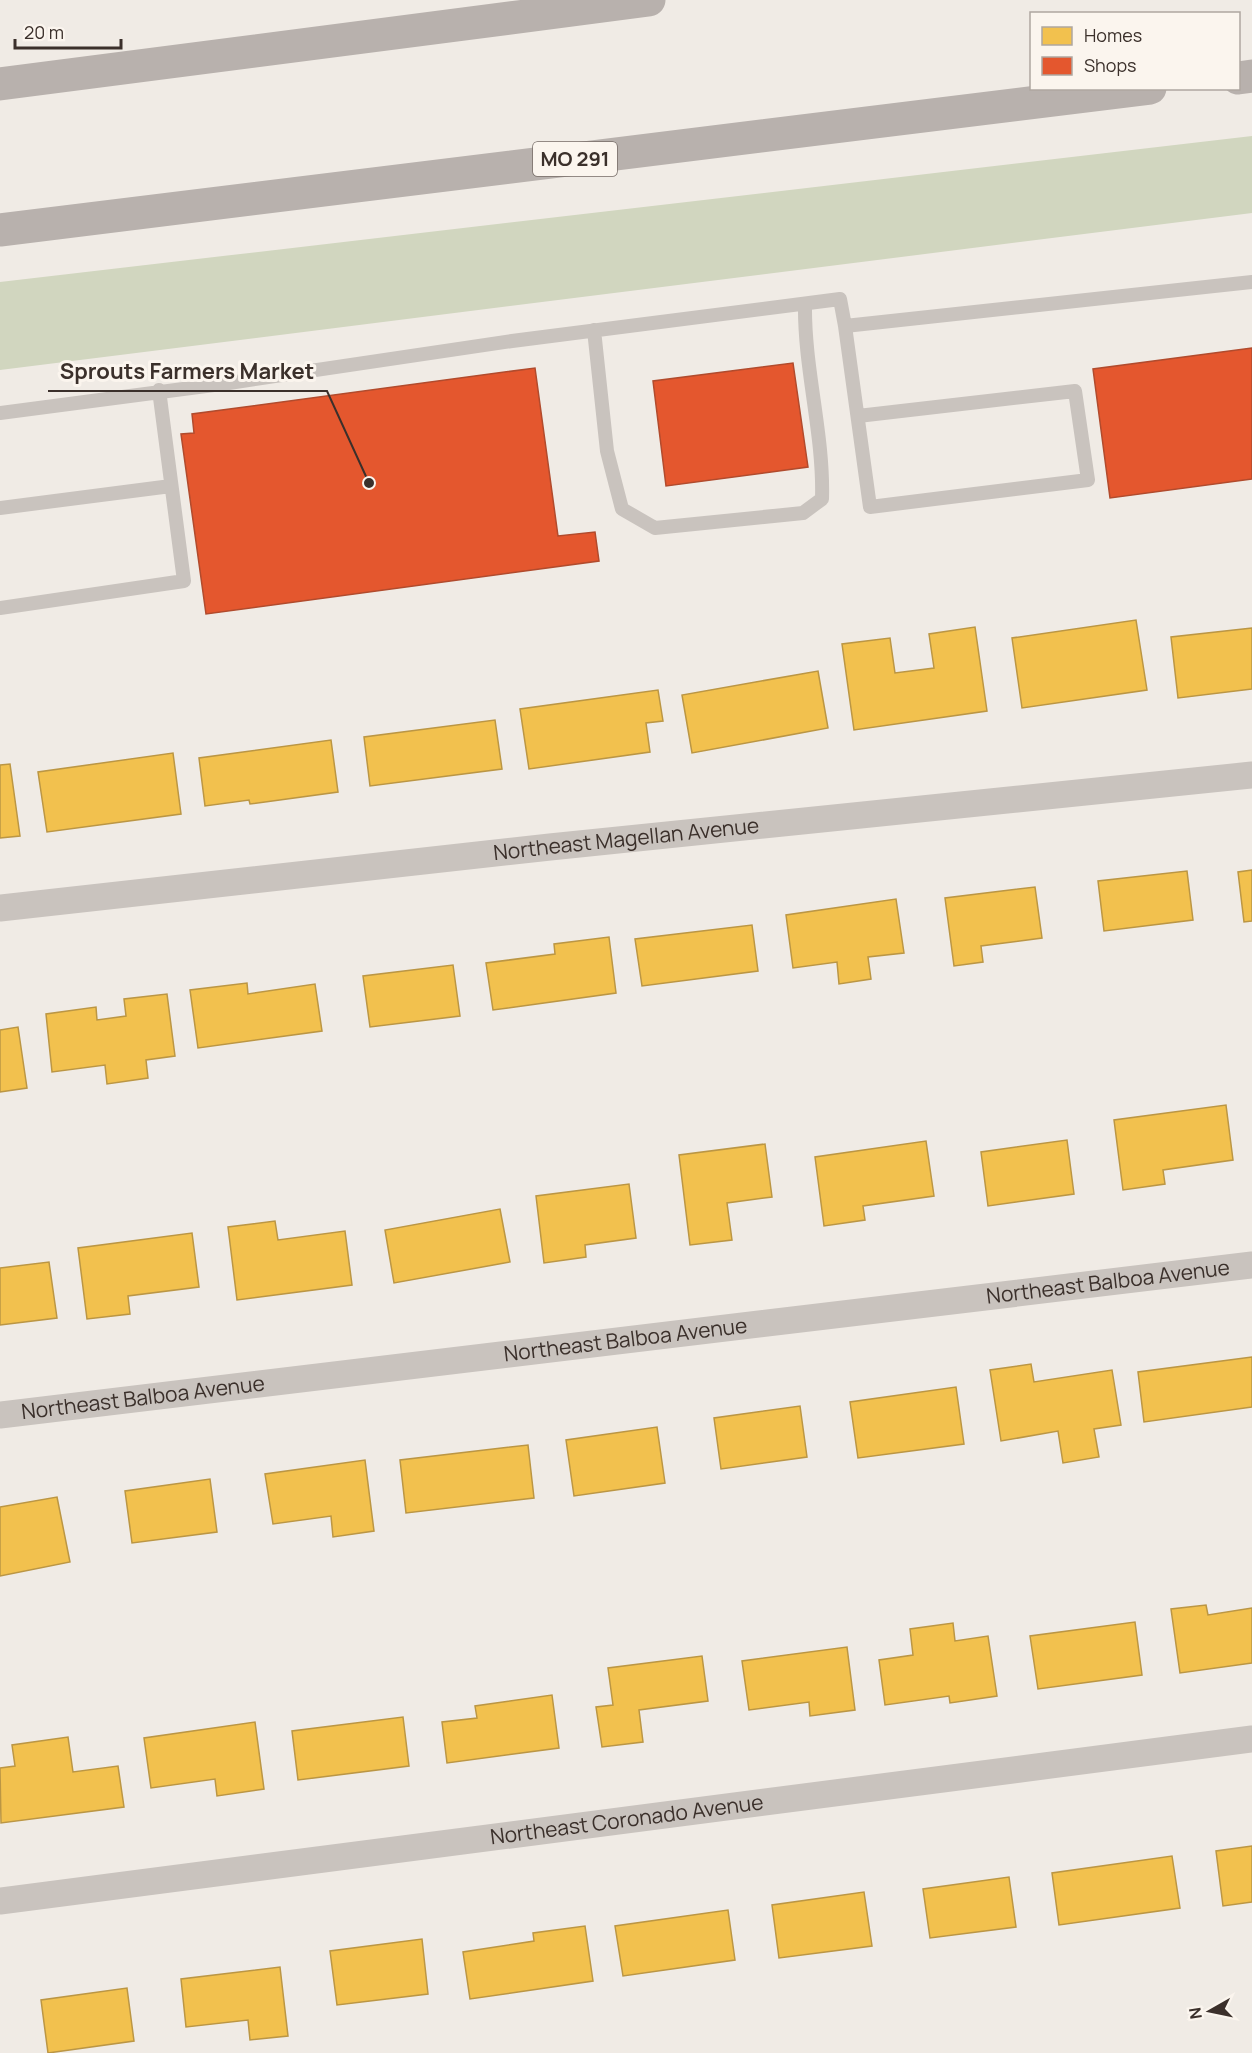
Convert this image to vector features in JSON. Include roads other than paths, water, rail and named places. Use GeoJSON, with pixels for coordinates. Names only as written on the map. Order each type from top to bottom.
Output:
{"type":"FeatureCollection","features":[{"type":"Feature","properties":{"kind":"main road"},"geometry":{"type":"LineString","coordinates":[[0,84],[649,0]]}},
{"type":"Feature","properties":{"kind":"main road","name":"MO 291"},"geometry":{"type":"LineString","coordinates":[[0,230],[1134,90]]}},
{"type":"Feature","properties":{"kind":"street","name":"Northeast Magellan Avenue"},"geometry":{"type":"LineString","coordinates":[[0,908],[562,846],[1252,775]]}},
{"type":"Feature","properties":{"kind":"street","name":"Northeast Balboa Avenue"},"geometry":{"type":"LineString","coordinates":[[0,1415],[1252,1265]]}},
{"type":"Feature","properties":{"kind":"street","name":"Northeast Coronado Avenue"},"geometry":{"type":"LineString","coordinates":[[0,1901],[1252,1739]]}},
{"type":"Feature","properties":{"kind":"lane"},"geometry":{"type":"LineString","coordinates":[[845,326],[1252,282]]}},
{"type":"Feature","properties":{"kind":"lane"},"geometry":{"type":"LineString","coordinates":[[0,412],[228,383],[594,330],[840,299],[870,507],[1088,480],[1075,391],[858,416]]}},
{"type":"Feature","properties":{"kind":"lane"},"geometry":{"type":"LineString","coordinates":[[594,330],[607,451],[622,508],[655,528],[803,513],[822,499],[822,471],[805,332],[805,304]]}},
{"type":"Feature","properties":{"kind":"lane"},"geometry":{"type":"LineString","coordinates":[[0,608],[184,581],[159,390]]}},
{"type":"Feature","properties":{"kind":"lane"},"geometry":{"type":"LineString","coordinates":[[0,508],[171,486]]}},
{"type":"Feature","properties":{"kind":"place","name":"Sprouts Farmers Market"},"geometry":{"type":"Point","coordinates":[369,483]}}]}
